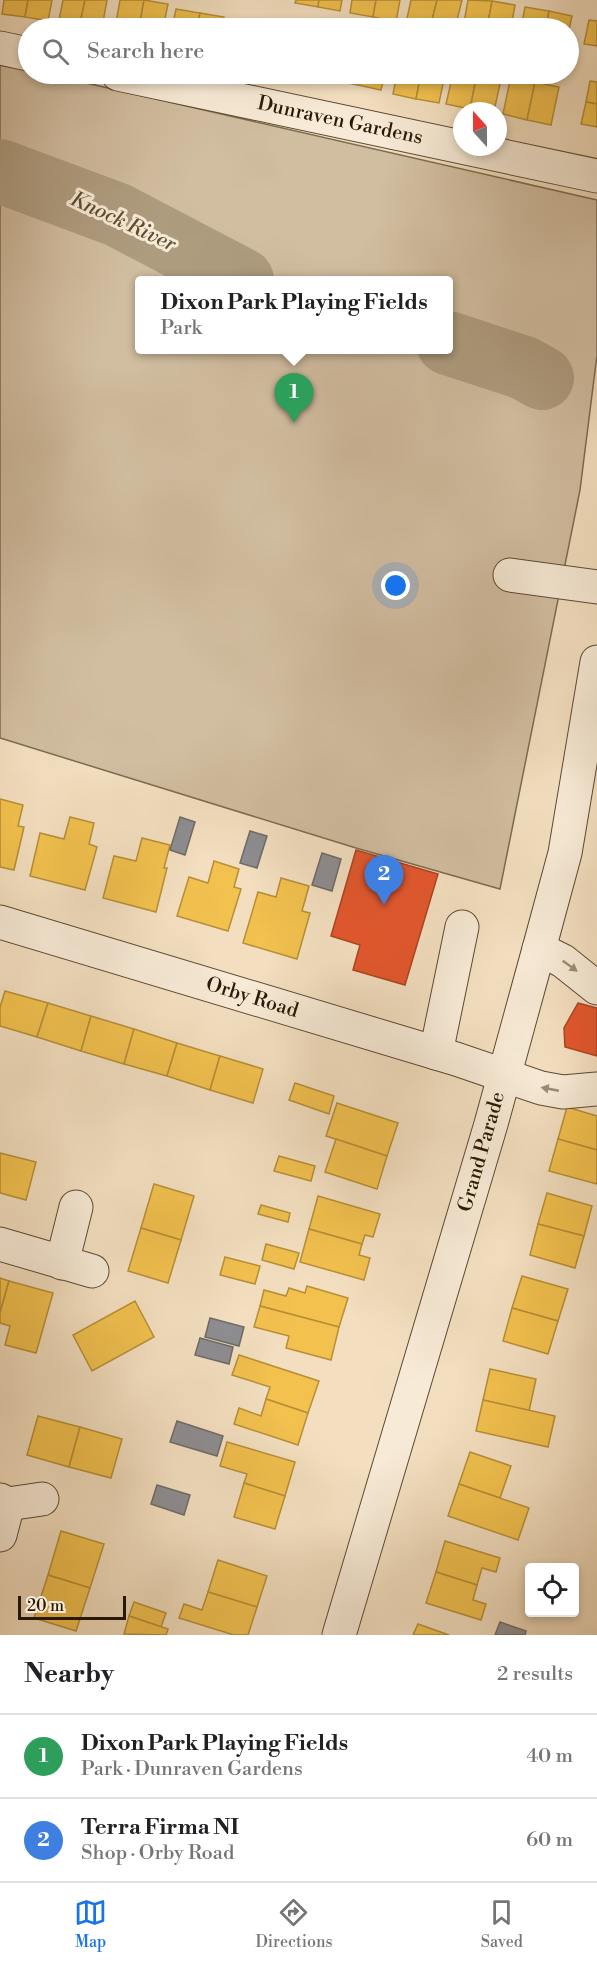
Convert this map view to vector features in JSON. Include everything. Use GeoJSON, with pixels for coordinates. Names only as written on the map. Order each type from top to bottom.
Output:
{"type":"FeatureCollection","features":[{"type":"Feature","properties":{"kind":"street"},"geometry":{"type":"LineString","coordinates":[[0,48],[18,52]]}},
{"type":"Feature","properties":{"kind":"street","name":"Dunraven Gardens"},"geometry":{"type":"LineString","coordinates":[[165,84],[597,177]]}},
{"type":"Feature","properties":{"kind":"street"},"geometry":{"type":"LineString","coordinates":[[510,575],[597,587]]}},
{"type":"Feature","properties":{"kind":"street","name":"Grand Parade"},"geometry":{"type":"LineString","coordinates":[[339,1635],[540,949],[565,853],[597,662]]}},
{"type":"Feature","properties":{"kind":"street","name":"Orby Road"},"geometry":{"type":"LineString","coordinates":[[0,922],[435,1053],[527,1085],[563,1092],[597,1089]]}},
{"type":"Feature","properties":{"kind":"street"},"geometry":{"type":"LineString","coordinates":[[435,1053],[462,927]]}},
{"type":"Feature","properties":{"kind":"street"},"geometry":{"type":"LineString","coordinates":[[540,949],[563,961],[597,988]]}},
{"type":"Feature","properties":{"kind":"street"},"geometry":{"type":"LineString","coordinates":[[0,1244],[77,1267],[76,1206]]}},
{"type":"Feature","properties":{"kind":"street"},"geometry":{"type":"LineString","coordinates":[[0,1535],[4,1502],[42,1499]]}},
{"type":"Feature","properties":{"kind":"shaded area"},"geometry":{"type":"Polygon","coordinates":[[[0,63],[18,67],[18,84],[91,84],[597,200],[597,355],[580,490],[500,889],[356,848],[0,738],[0,63]]]}},
{"type":"Feature","properties":{"kind":"building: Homes"},"geometry":{"type":"Polygon","coordinates":[[[4,0],[28,0],[25,17],[2,14],[4,0]]]}},
{"type":"Feature","properties":{"kind":"building: Homes"},"geometry":{"type":"Polygon","coordinates":[[[28,0],[52,0],[49,18],[25,17],[28,0]]]}},
{"type":"Feature","properties":{"kind":"building: Homes"},"geometry":{"type":"Polygon","coordinates":[[[63,0],[85,0],[81,18],[59,18],[63,0]]]}},
{"type":"Feature","properties":{"kind":"building: Homes"},"geometry":{"type":"Polygon","coordinates":[[[85,0],[107,0],[104,18],[81,18],[85,0]]]}},
{"type":"Feature","properties":{"kind":"building: Homes"},"geometry":{"type":"Polygon","coordinates":[[[120,0],[144,0],[141,18],[117,18],[120,0]]]}},
{"type":"Feature","properties":{"kind":"building: Homes"},"geometry":{"type":"Polygon","coordinates":[[[144,0],[168,4],[165,18],[141,18],[144,0]]]}},
{"type":"Feature","properties":{"kind":"building: Homes"},"geometry":{"type":"Polygon","coordinates":[[[296,0],[319,0],[318,7],[295,3],[296,0]]]}},
{"type":"Feature","properties":{"kind":"building: Homes"},"geometry":{"type":"Polygon","coordinates":[[[319,0],[342,0],[340,11],[318,7],[319,0]]]}},
{"type":"Feature","properties":{"kind":"building: Homes"},"geometry":{"type":"Polygon","coordinates":[[[352,0],[376,0],[373,17],[350,13],[352,0]]]}},
{"type":"Feature","properties":{"kind":"building: Homes"},"geometry":{"type":"Polygon","coordinates":[[[376,0],[400,0],[397,18],[373,17],[376,0]]]}},
{"type":"Feature","properties":{"kind":"building: Homes"},"geometry":{"type":"Polygon","coordinates":[[[411,0],[437,0],[432,18],[407,18],[411,0]]]}},
{"type":"Feature","properties":{"kind":"building: Homes"},"geometry":{"type":"Polygon","coordinates":[[[437,0],[462,0],[458,18],[432,18],[437,0]]]}},
{"type":"Feature","properties":{"kind":"building: Homes"},"geometry":{"type":"Polygon","coordinates":[[[468,0],[492,1],[489,18],[465,18],[468,0]]]}},
{"type":"Feature","properties":{"kind":"building: Homes"},"geometry":{"type":"Polygon","coordinates":[[[492,1],[515,5],[513,18],[489,18],[492,1]]]}},
{"type":"Feature","properties":{"kind":"building: Homes"},"geometry":{"type":"Polygon","coordinates":[[[525,7],[549,11],[548,18],[523,18],[525,7]]]}},
{"type":"Feature","properties":{"kind":"building: Homes"},"geometry":{"type":"Polygon","coordinates":[[[176,9],[200,13],[199,18],[174,18],[176,9]]]}},
{"type":"Feature","properties":{"kind":"building: Homes"},"geometry":{"type":"Polygon","coordinates":[[[549,11],[572,16],[572,18],[548,18],[549,11]]]}},
{"type":"Feature","properties":{"kind":"building: Homes"},"geometry":{"type":"Polygon","coordinates":[[[200,13],[224,17],[224,18],[199,18],[200,13]]]}},
{"type":"Feature","properties":{"kind":"building: Homes"},"geometry":{"type":"Polygon","coordinates":[[[589,20],[597,21],[597,46],[584,44],[589,20]]]}},
{"type":"Feature","properties":{"kind":"building: Homes"},"geometry":{"type":"Polygon","coordinates":[[[590,81],[597,82],[597,104],[586,102],[590,81]]]}},
{"type":"Feature","properties":{"kind":"building: Homes"},"geometry":{"type":"Polygon","coordinates":[[[358,84],[382,84],[381,90],[358,84]]]}},
{"type":"Feature","properties":{"kind":"building: Homes"},"geometry":{"type":"Polygon","coordinates":[[[395,84],[419,84],[416,99],[393,94],[395,84]]]}},
{"type":"Feature","properties":{"kind":"building: Homes"},"geometry":{"type":"Polygon","coordinates":[[[419,84],[443,84],[439,103],[416,99],[419,84]]]}},
{"type":"Feature","properties":{"kind":"building: Homes"},"geometry":{"type":"Polygon","coordinates":[[[451,84],[475,84],[471,102],[453,102],[453,105],[446,104],[451,84]]]}},
{"type":"Feature","properties":{"kind":"building: Homes"},"geometry":{"type":"Polygon","coordinates":[[[475,84],[500,84],[496,102],[471,102],[475,84]]]}},
{"type":"Feature","properties":{"kind":"building: Homes"},"geometry":{"type":"Polygon","coordinates":[[[509,84],[535,84],[527,120],[507,115],[506,102],[509,84]]]}},
{"type":"Feature","properties":{"kind":"building: Homes"},"geometry":{"type":"Polygon","coordinates":[[[535,84],[559,87],[551,125],[527,120],[535,84]]]}},
{"type":"Feature","properties":{"kind":"building: Homes"},"geometry":{"type":"Polygon","coordinates":[[[586,102],[597,104],[597,127],[581,124],[586,102]]]}},
{"type":"Feature","properties":{"kind":"building: Homes"},"geometry":{"type":"Polygon","coordinates":[[[0,799],[23,805],[18,826],[24,827],[14,870],[0,867],[0,799]]]}},
{"type":"Feature","properties":{"kind":"building: Homes"},"geometry":{"type":"Polygon","coordinates":[[[70,817],[94,823],[89,844],[97,847],[85,890],[30,876],[40,833],[64,839],[70,817]]]}},
{"type":"Feature","properties":{"kind":"building: Homes"},"geometry":{"type":"Polygon","coordinates":[[[142,838],[170,845],[156,912],[103,898],[114,856],[136,861],[142,838]]]}},
{"type":"Feature","properties":{"kind":"building: Homes"},"geometry":{"type":"Polygon","coordinates":[[[214,861],[239,869],[234,887],[241,889],[228,931],[177,916],[189,877],[208,883],[214,861]]]}},
{"type":"Feature","properties":{"kind":"building: Homes"},"geometry":{"type":"Polygon","coordinates":[[[281,878],[309,886],[302,911],[310,913],[297,959],[243,943],[258,892],[276,897],[281,878]]]}},
{"type":"Feature","properties":{"kind":"building: Homes"},"geometry":{"type":"Polygon","coordinates":[[[5,991],[48,1003],[37,1037],[0,1026],[0,1007],[5,991]]]}},
{"type":"Feature","properties":{"kind":"building: Homes"},"geometry":{"type":"Polygon","coordinates":[[[48,1003],[91,1016],[81,1051],[37,1037],[48,1003]]]}},
{"type":"Feature","properties":{"kind":"building: Homes"},"geometry":{"type":"Polygon","coordinates":[[[91,1016],[134,1029],[124,1064],[81,1051],[91,1016]]]}},
{"type":"Feature","properties":{"kind":"building: Homes"},"geometry":{"type":"Polygon","coordinates":[[[134,1029],[177,1043],[167,1076],[124,1064],[134,1029]]]}},
{"type":"Feature","properties":{"kind":"building: Homes"},"geometry":{"type":"Polygon","coordinates":[[[177,1043],[220,1056],[210,1090],[167,1076],[177,1043]]]}},
{"type":"Feature","properties":{"kind":"building: Homes"},"geometry":{"type":"Polygon","coordinates":[[[220,1056],[263,1069],[253,1103],[210,1090],[220,1056]]]}},
{"type":"Feature","properties":{"kind":"building: Homes"},"geometry":{"type":"Polygon","coordinates":[[[295,1083],[334,1096],[329,1114],[289,1100],[295,1083]]]}},
{"type":"Feature","properties":{"kind":"building: Homes"},"geometry":{"type":"Polygon","coordinates":[[[337,1103],[398,1123],[387,1156],[326,1136],[337,1103]]]}},
{"type":"Feature","properties":{"kind":"building: Homes"},"geometry":{"type":"Polygon","coordinates":[[[567,1107],[597,1116],[597,1150],[558,1139],[567,1107]]]}},
{"type":"Feature","properties":{"kind":"building: Homes"},"geometry":{"type":"Polygon","coordinates":[[[336,1139],[387,1156],[377,1189],[325,1172],[336,1139]]]}},
{"type":"Feature","properties":{"kind":"building: Homes"},"geometry":{"type":"Polygon","coordinates":[[[558,1139],[597,1150],[597,1184],[549,1171],[558,1139]]]}},
{"type":"Feature","properties":{"kind":"building: Homes"},"geometry":{"type":"Polygon","coordinates":[[[0,1153],[36,1162],[26,1200],[0,1193],[0,1153]]]}},
{"type":"Feature","properties":{"kind":"building: Homes"},"geometry":{"type":"Polygon","coordinates":[[[279,1156],[315,1166],[311,1181],[274,1171],[279,1156]]]}},
{"type":"Feature","properties":{"kind":"building: Homes"},"geometry":{"type":"Polygon","coordinates":[[[154,1184],[194,1196],[181,1240],[141,1228],[154,1184]]]}},
{"type":"Feature","properties":{"kind":"building: Homes"},"geometry":{"type":"Polygon","coordinates":[[[547,1193],[592,1206],[584,1236],[538,1224],[547,1193]]]}},
{"type":"Feature","properties":{"kind":"building: Homes"},"geometry":{"type":"Polygon","coordinates":[[[318,1196],[380,1214],[373,1237],[365,1235],[362,1244],[309,1229],[318,1196]]]}},
{"type":"Feature","properties":{"kind":"building: Homes"},"geometry":{"type":"Polygon","coordinates":[[[261,1205],[290,1213],[288,1222],[258,1214],[261,1205]]]}},
{"type":"Feature","properties":{"kind":"building: Homes"},"geometry":{"type":"Polygon","coordinates":[[[538,1224],[584,1236],[575,1268],[530,1255],[538,1224]]]}},
{"type":"Feature","properties":{"kind":"building: Homes"},"geometry":{"type":"Polygon","coordinates":[[[141,1228],[181,1240],[168,1283],[128,1271],[141,1228]]]}},
{"type":"Feature","properties":{"kind":"building: Homes"},"geometry":{"type":"Polygon","coordinates":[[[309,1229],[362,1244],[359,1255],[370,1258],[364,1280],[300,1262],[309,1229]]]}},
{"type":"Feature","properties":{"kind":"building: Homes"},"geometry":{"type":"Polygon","coordinates":[[[266,1244],[299,1253],[294,1269],[262,1260],[266,1244]]]}},
{"type":"Feature","properties":{"kind":"building: Homes"},"geometry":{"type":"Polygon","coordinates":[[[225,1257],[260,1266],[255,1284],[220,1275],[225,1257]]]}},
{"type":"Feature","properties":{"kind":"building: Homes"},"geometry":{"type":"Polygon","coordinates":[[[522,1276],[568,1289],[558,1321],[512,1308],[522,1276]]]}},
{"type":"Feature","properties":{"kind":"building: Homes"},"geometry":{"type":"Polygon","coordinates":[[[0,1278],[9,1281],[0,1313],[0,1278]]]}},
{"type":"Feature","properties":{"kind":"building: Homes"},"geometry":{"type":"Polygon","coordinates":[[[9,1281],[53,1293],[36,1353],[5,1345],[10,1326],[0,1323],[0,1313],[9,1281]]]}},
{"type":"Feature","properties":{"kind":"building: Homes"},"geometry":{"type":"Polygon","coordinates":[[[307,1286],[348,1298],[339,1327],[260,1306],[264,1290],[286,1296],[289,1288],[305,1293],[307,1286]]]}},
{"type":"Feature","properties":{"kind":"building: Homes"},"geometry":{"type":"Polygon","coordinates":[[[135,1301],[154,1337],[92,1371],[73,1335],[135,1301]]]}},
{"type":"Feature","properties":{"kind":"building: Homes"},"geometry":{"type":"Polygon","coordinates":[[[260,1306],[339,1327],[331,1360],[286,1348],[289,1336],[254,1327],[260,1306]]]}},
{"type":"Feature","properties":{"kind":"building: Homes"},"geometry":{"type":"Polygon","coordinates":[[[512,1308],[558,1321],[548,1354],[503,1341],[512,1308]]]}},
{"type":"Feature","properties":{"kind":"building: Homes"},"geometry":{"type":"Polygon","coordinates":[[[239,1355],[319,1381],[308,1413],[266,1399],[270,1387],[232,1375],[239,1355]]]}},
{"type":"Feature","properties":{"kind":"building: Homes"},"geometry":{"type":"Polygon","coordinates":[[[490,1369],[536,1379],[529,1411],[483,1400],[490,1369]]]}},
{"type":"Feature","properties":{"kind":"building: Homes"},"geometry":{"type":"Polygon","coordinates":[[[266,1399],[308,1413],[298,1445],[234,1424],[239,1408],[261,1416],[266,1399]]]}},
{"type":"Feature","properties":{"kind":"building: Homes"},"geometry":{"type":"Polygon","coordinates":[[[483,1400],[555,1416],[548,1447],[476,1431],[483,1400]]]}},
{"type":"Feature","properties":{"kind":"building: Homes"},"geometry":{"type":"Polygon","coordinates":[[[38,1416],[80,1427],[69,1467],[27,1455],[38,1416]]]}},
{"type":"Feature","properties":{"kind":"building: Homes"},"geometry":{"type":"Polygon","coordinates":[[[80,1427],[122,1439],[111,1478],[69,1467],[80,1427]]]}},
{"type":"Feature","properties":{"kind":"building: Homes"},"geometry":{"type":"Polygon","coordinates":[[[227,1442],[295,1462],[285,1496],[244,1483],[247,1474],[220,1466],[227,1442]]]}},
{"type":"Feature","properties":{"kind":"building: Homes"},"geometry":{"type":"Polygon","coordinates":[[[470,1452],[511,1466],[500,1498],[459,1484],[470,1452]]]}},
{"type":"Feature","properties":{"kind":"building: Homes"},"geometry":{"type":"Polygon","coordinates":[[[244,1483],[285,1496],[275,1529],[234,1517],[244,1483]]]}},
{"type":"Feature","properties":{"kind":"building: Homes"},"geometry":{"type":"Polygon","coordinates":[[[459,1484],[529,1508],[518,1540],[448,1516],[459,1484]]]}},
{"type":"Feature","properties":{"kind":"building: Homes"},"geometry":{"type":"Polygon","coordinates":[[[61,1531],[104,1544],[90,1588],[48,1575],[61,1531]]]}},
{"type":"Feature","properties":{"kind":"building: Homes"},"geometry":{"type":"Polygon","coordinates":[[[445,1541],[500,1558],[496,1572],[482,1568],[477,1585],[436,1572],[445,1541]]]}},
{"type":"Feature","properties":{"kind":"building: Homes"},"geometry":{"type":"Polygon","coordinates":[[[218,1560],[267,1576],[257,1607],[208,1592],[218,1560]]]}},
{"type":"Feature","properties":{"kind":"building: Homes"},"geometry":{"type":"Polygon","coordinates":[[[436,1572],[477,1585],[473,1600],[486,1604],[481,1620],[426,1603],[436,1572]]]}},
{"type":"Feature","properties":{"kind":"building: Homes"},"geometry":{"type":"Polygon","coordinates":[[[48,1575],[90,1588],[76,1631],[34,1618],[48,1575]]]}},
{"type":"Feature","properties":{"kind":"building: Homes"},"geometry":{"type":"Polygon","coordinates":[[[208,1592],[257,1607],[248,1635],[234,1635],[179,1618],[184,1604],[202,1610],[208,1592]]]}},
{"type":"Feature","properties":{"kind":"building: Homes"},"geometry":{"type":"Polygon","coordinates":[[[134,1602],[166,1613],[161,1627],[129,1616],[134,1602]]]}},
{"type":"Feature","properties":{"kind":"building: Homes"},"geometry":{"type":"Polygon","coordinates":[[[129,1616],[168,1629],[166,1635],[124,1634],[129,1616]]]}},
{"type":"Feature","properties":{"kind":"building: Homes"},"geometry":{"type":"Polygon","coordinates":[[[418,1624],[449,1635],[413,1635],[418,1624]]]}},
{"type":"Feature","properties":{"kind":"building: Shops"},"geometry":{"type":"Polygon","coordinates":[[[356,850],[438,874],[405,985],[353,970],[360,945],[331,936],[356,850]]]}},
{"type":"Feature","properties":{"kind":"building: Shops"},"geometry":{"type":"Polygon","coordinates":[[[578,1003],[597,1008],[597,1056],[565,1047],[564,1028],[578,1003]]]}},
{"type":"Feature","properties":{"kind":"building: Industry"},"geometry":{"type":"Polygon","coordinates":[[[180,817],[195,822],[185,855],[170,850],[180,817]]]}},
{"type":"Feature","properties":{"kind":"building: Industry"},"geometry":{"type":"Polygon","coordinates":[[[250,831],[267,836],[257,868],[240,863],[250,831]]]}},
{"type":"Feature","properties":{"kind":"building: Industry"},"geometry":{"type":"Polygon","coordinates":[[[322,853],[341,859],[332,891],[312,885],[322,853]]]}},
{"type":"Feature","properties":{"kind":"building: Industry"},"geometry":{"type":"Polygon","coordinates":[[[210,1318],[244,1327],[239,1346],[205,1337],[210,1318]]]}},
{"type":"Feature","properties":{"kind":"building: Industry"},"geometry":{"type":"Polygon","coordinates":[[[200,1338],[233,1347],[229,1364],[195,1355],[200,1338]]]}},
{"type":"Feature","properties":{"kind":"building: Industry"},"geometry":{"type":"Polygon","coordinates":[[[177,1421],[223,1436],[217,1456],[170,1442],[177,1421]]]}},
{"type":"Feature","properties":{"kind":"building: Industry"},"geometry":{"type":"Polygon","coordinates":[[[157,1485],[190,1495],[184,1515],[151,1504],[157,1485]]]}},
{"type":"Feature","properties":{"kind":"building: Industry"},"geometry":{"type":"Polygon","coordinates":[[[500,1622],[526,1631],[525,1635],[495,1635],[500,1622]]]}},
{"type":"Feature","properties":{"kind":"waterway","name":"Knock River"},"geometry":{"type":"LineString","coordinates":[[0,171],[118,215],[234,276]]}},
{"type":"Feature","properties":{"kind":"waterway","name":"Knock River"},"geometry":{"type":"LineString","coordinates":[[453,345],[524,368],[542,378]]}},
{"type":"Feature","properties":{"kind":"place","name":"Dixon Park Playing Fields"},"geometry":{"type":"Point","coordinates":[294,423]}},
{"type":"Feature","properties":{"kind":"place","name":"Terra Firma NI"},"geometry":{"type":"Point","coordinates":[384,905]}}]}
